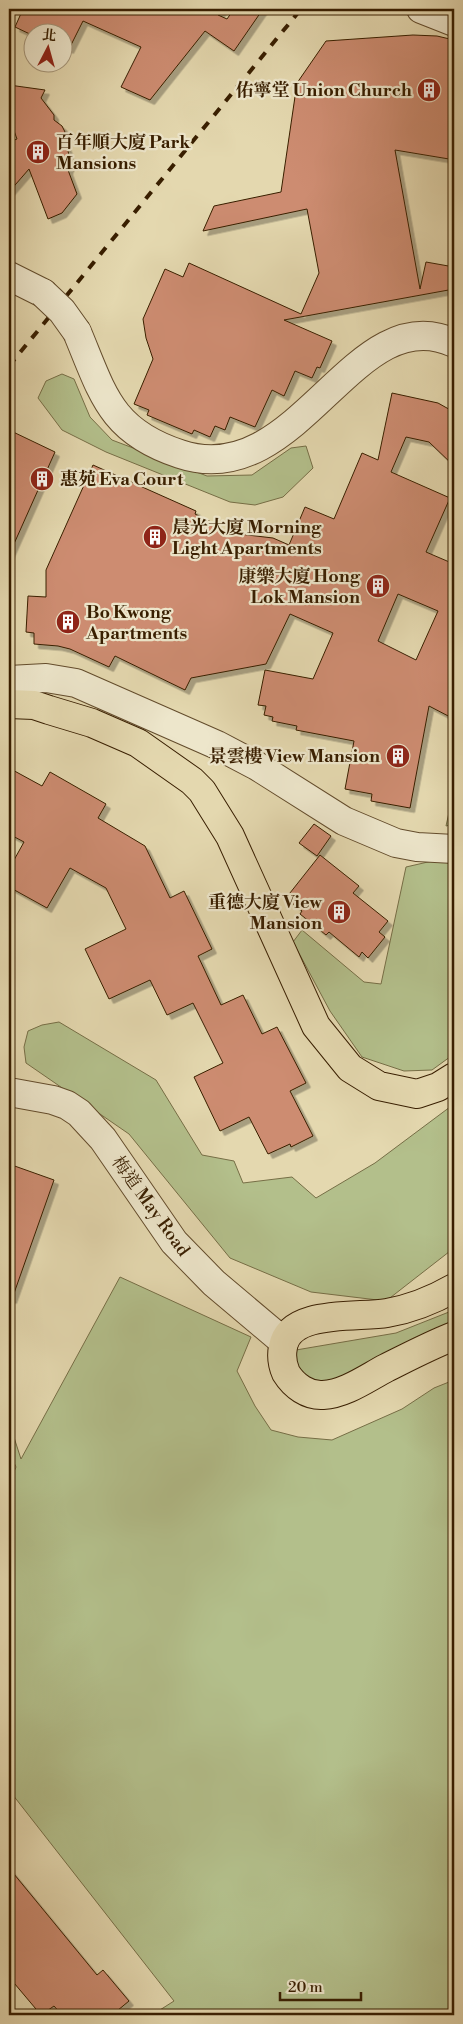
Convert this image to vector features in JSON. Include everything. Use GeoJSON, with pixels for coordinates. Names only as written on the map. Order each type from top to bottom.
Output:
{"type":"FeatureCollection","features":[{"type":"Feature","properties":{"kind":"main road"},"geometry":{"type":"LineString","coordinates":[[9,704],[34,705],[92,723],[138,743],[202,791],[234,844],[316,1026],[350,1068],[379,1086],[417,1094],[438,1087],[454,1077]]}},
{"type":"Feature","properties":{"kind":"main road"},"geometry":{"type":"LineString","coordinates":[[454,1288],[429,1300],[389,1312],[314,1320],[302,1324],[291,1332],[284,1342],[283,1367],[289,1377],[303,1390],[322,1395],[344,1389],[454,1336]]}},
{"type":"Feature","properties":{"kind":"street"},"geometry":{"type":"LineString","coordinates":[[421,9],[454,22]]}},
{"type":"Feature","properties":{"kind":"street"},"geometry":{"type":"LineString","coordinates":[[9,276],[43,294],[62,311],[77,332],[108,404],[118,416],[128,426],[154,443],[186,456],[225,458],[254,450],[291,426],[358,366],[388,343],[402,338],[430,335],[454,343]]}},
{"type":"Feature","properties":{"kind":"street"},"geometry":{"type":"LineString","coordinates":[[9,680],[46,678],[76,684],[164,721],[257,766],[344,821],[396,843],[454,850]]}},
{"type":"Feature","properties":{"kind":"street","name":"梅道 May Road"},"geometry":{"type":"LineString","coordinates":[[9,1092],[53,1100],[67,1105],[79,1113],[103,1139],[157,1219],[180,1249],[214,1283],[284,1342]]}},
{"type":"Feature","properties":{"kind":"green space"},"geometry":{"type":"Polygon","coordinates":[[[62,374],[74,379],[90,417],[112,440],[207,476],[252,475],[291,448],[306,446],[313,468],[283,497],[255,505],[230,502],[106,452],[62,430],[38,398],[46,381],[62,374]]]}},
{"type":"Feature","properties":{"kind":"green space"},"geometry":{"type":"Polygon","coordinates":[[[454,790],[454,824],[446,826],[454,790]]]}},
{"type":"Feature","properties":{"kind":"green space"},"geometry":{"type":"Polygon","coordinates":[[[454,856],[454,1054],[432,1070],[404,1071],[362,1057],[330,1011],[293,942],[302,930],[364,982],[381,984],[406,867],[454,856]]]}},
{"type":"Feature","properties":{"kind":"green space"},"geometry":{"type":"Polygon","coordinates":[[[59,1022],[156,1080],[202,1155],[234,1161],[243,1183],[292,1177],[316,1198],[375,1163],[454,1104],[454,1248],[386,1301],[311,1292],[230,1258],[129,1134],[26,1063],[24,1047],[28,1031],[42,1025],[59,1022]]]}},
{"type":"Feature","properties":{"kind":"green space"},"geometry":{"type":"Polygon","coordinates":[[[120,1277],[251,1337],[237,1371],[255,1406],[271,1430],[298,1437],[332,1440],[402,1409],[434,1388],[454,1380],[454,2015],[152,2015],[174,2001],[9,1790],[9,1473],[13,1474],[16,1467],[9,1452],[9,1422],[21,1459],[120,1277]]]}},
{"type":"Feature","properties":{"kind":"green space"},"geometry":{"type":"Polygon","coordinates":[[[454,1310],[454,1329],[323,1393],[289,1369],[296,1350],[396,1333],[454,1310]]]}},
{"type":"Feature","properties":{"kind":"building"},"geometry":{"type":"Polygon","coordinates":[[[23,9],[223,9],[218,15],[227,19],[234,9],[263,9],[234,51],[205,31],[150,100],[121,87],[141,47],[83,21],[72,43],[72,22],[22,22],[22,30],[15,27],[23,9]]]}},
{"type":"Feature","properties":{"kind":"building"},"geometry":{"type":"Polygon","coordinates":[[[413,35],[437,36],[454,40],[454,140],[449,159],[395,150],[420,289],[426,262],[454,267],[454,289],[284,320],[332,341],[320,368],[317,367],[312,378],[295,371],[284,396],[272,390],[255,427],[230,417],[225,430],[215,426],[210,437],[194,430],[192,434],[147,415],[149,410],[134,404],[153,359],[146,338],[143,319],[165,269],[183,277],[189,263],[301,314],[319,273],[307,209],[203,231],[214,206],[281,192],[297,83],[326,41],[413,35]]]}},
{"type":"Feature","properties":{"kind":"building","name":"百年順大廈 Park Mansions"},"geometry":{"type":"Polygon","coordinates":[[[9,85],[45,90],[41,98],[54,115],[54,120],[62,126],[65,132],[63,137],[68,150],[70,165],[68,170],[77,194],[62,213],[48,219],[29,169],[9,192],[9,142],[17,139],[9,117],[9,85]]]}},
{"type":"Feature","properties":{"kind":"building"},"geometry":{"type":"Polygon","coordinates":[[[392,393],[438,403],[454,412],[454,466],[429,442],[406,437],[391,472],[450,498],[426,552],[454,564],[454,719],[429,706],[410,808],[371,801],[372,794],[345,789],[354,741],[296,730],[297,726],[272,721],[273,717],[264,715],[266,706],[258,705],[265,670],[313,679],[333,633],[290,614],[266,664],[191,678],[185,690],[115,656],[109,667],[70,649],[34,644],[34,633],[26,632],[28,596],[46,597],[46,570],[93,465],[196,511],[195,514],[221,527],[222,532],[273,538],[289,545],[305,507],[334,519],[362,453],[378,460],[392,393]],[[398,594],[378,641],[416,660],[438,611],[398,594]]]}},
{"type":"Feature","properties":{"kind":"building"},"geometry":{"type":"Polygon","coordinates":[[[9,430],[55,452],[9,555],[9,430]]]}},
{"type":"Feature","properties":{"kind":"building"},"geometry":{"type":"Polygon","coordinates":[[[9,768],[42,786],[50,772],[106,804],[98,818],[145,846],[170,898],[184,891],[212,949],[198,956],[221,1005],[243,995],[262,1034],[277,1027],[306,1083],[290,1091],[313,1136],[291,1147],[290,1144],[268,1154],[249,1117],[220,1131],[194,1077],[223,1063],[193,1003],[167,1015],[150,980],[109,999],[85,949],[126,929],[106,888],[70,868],[47,908],[9,887],[9,869],[24,842],[9,834],[9,768]]]}},
{"type":"Feature","properties":{"kind":"building"},"geometry":{"type":"Polygon","coordinates":[[[314,824],[331,836],[317,856],[299,843],[314,824]]]}},
{"type":"Feature","properties":{"kind":"building","name":"重德大廈 View Mansion"},"geometry":{"type":"Polygon","coordinates":[[[320,855],[359,886],[353,893],[388,921],[379,932],[385,937],[368,958],[362,952],[359,957],[329,932],[326,935],[300,914],[302,911],[286,898],[320,855]]]}},
{"type":"Feature","properties":{"kind":"building"},"geometry":{"type":"Polygon","coordinates":[[[9,1164],[54,1180],[12,1299],[9,1298],[9,1164]]]}},
{"type":"Feature","properties":{"kind":"building"},"geometry":{"type":"Polygon","coordinates":[[[9,1868],[97,1975],[103,1970],[129,2001],[112,2015],[62,2015],[54,2006],[41,2015],[9,1977],[9,1868]]]}},
{"type":"Feature","properties":{"kind":"railway"},"geometry":{"type":"LineString","coordinates":[[9,366],[301,9]]}},
{"type":"Feature","properties":{"kind":"place","name":"佑寧堂 Union Church"},"geometry":{"type":"Point","coordinates":[429,90]}},
{"type":"Feature","properties":{"kind":"place","name":"百年順大廈 Park Mansions"},"geometry":{"type":"Point","coordinates":[38,152]}},
{"type":"Feature","properties":{"kind":"place","name":"惠苑 Eva Court"},"geometry":{"type":"Point","coordinates":[42,479]}},
{"type":"Feature","properties":{"kind":"place","name":"晨光大廈 Morning Light Apartments"},"geometry":{"type":"Point","coordinates":[155,537]}},
{"type":"Feature","properties":{"kind":"place","name":"康樂大廈 Hong Lok Mansion"},"geometry":{"type":"Point","coordinates":[378,586]}},
{"type":"Feature","properties":{"kind":"place","name":"Bo Kwong Apartments"},"geometry":{"type":"Point","coordinates":[68,622]}},
{"type":"Feature","properties":{"kind":"place","name":"景雲樓 View Mansion"},"geometry":{"type":"Point","coordinates":[398,756]}},
{"type":"Feature","properties":{"kind":"place","name":"重德大廈 View Mansion"},"geometry":{"type":"Point","coordinates":[339,912]}}]}
